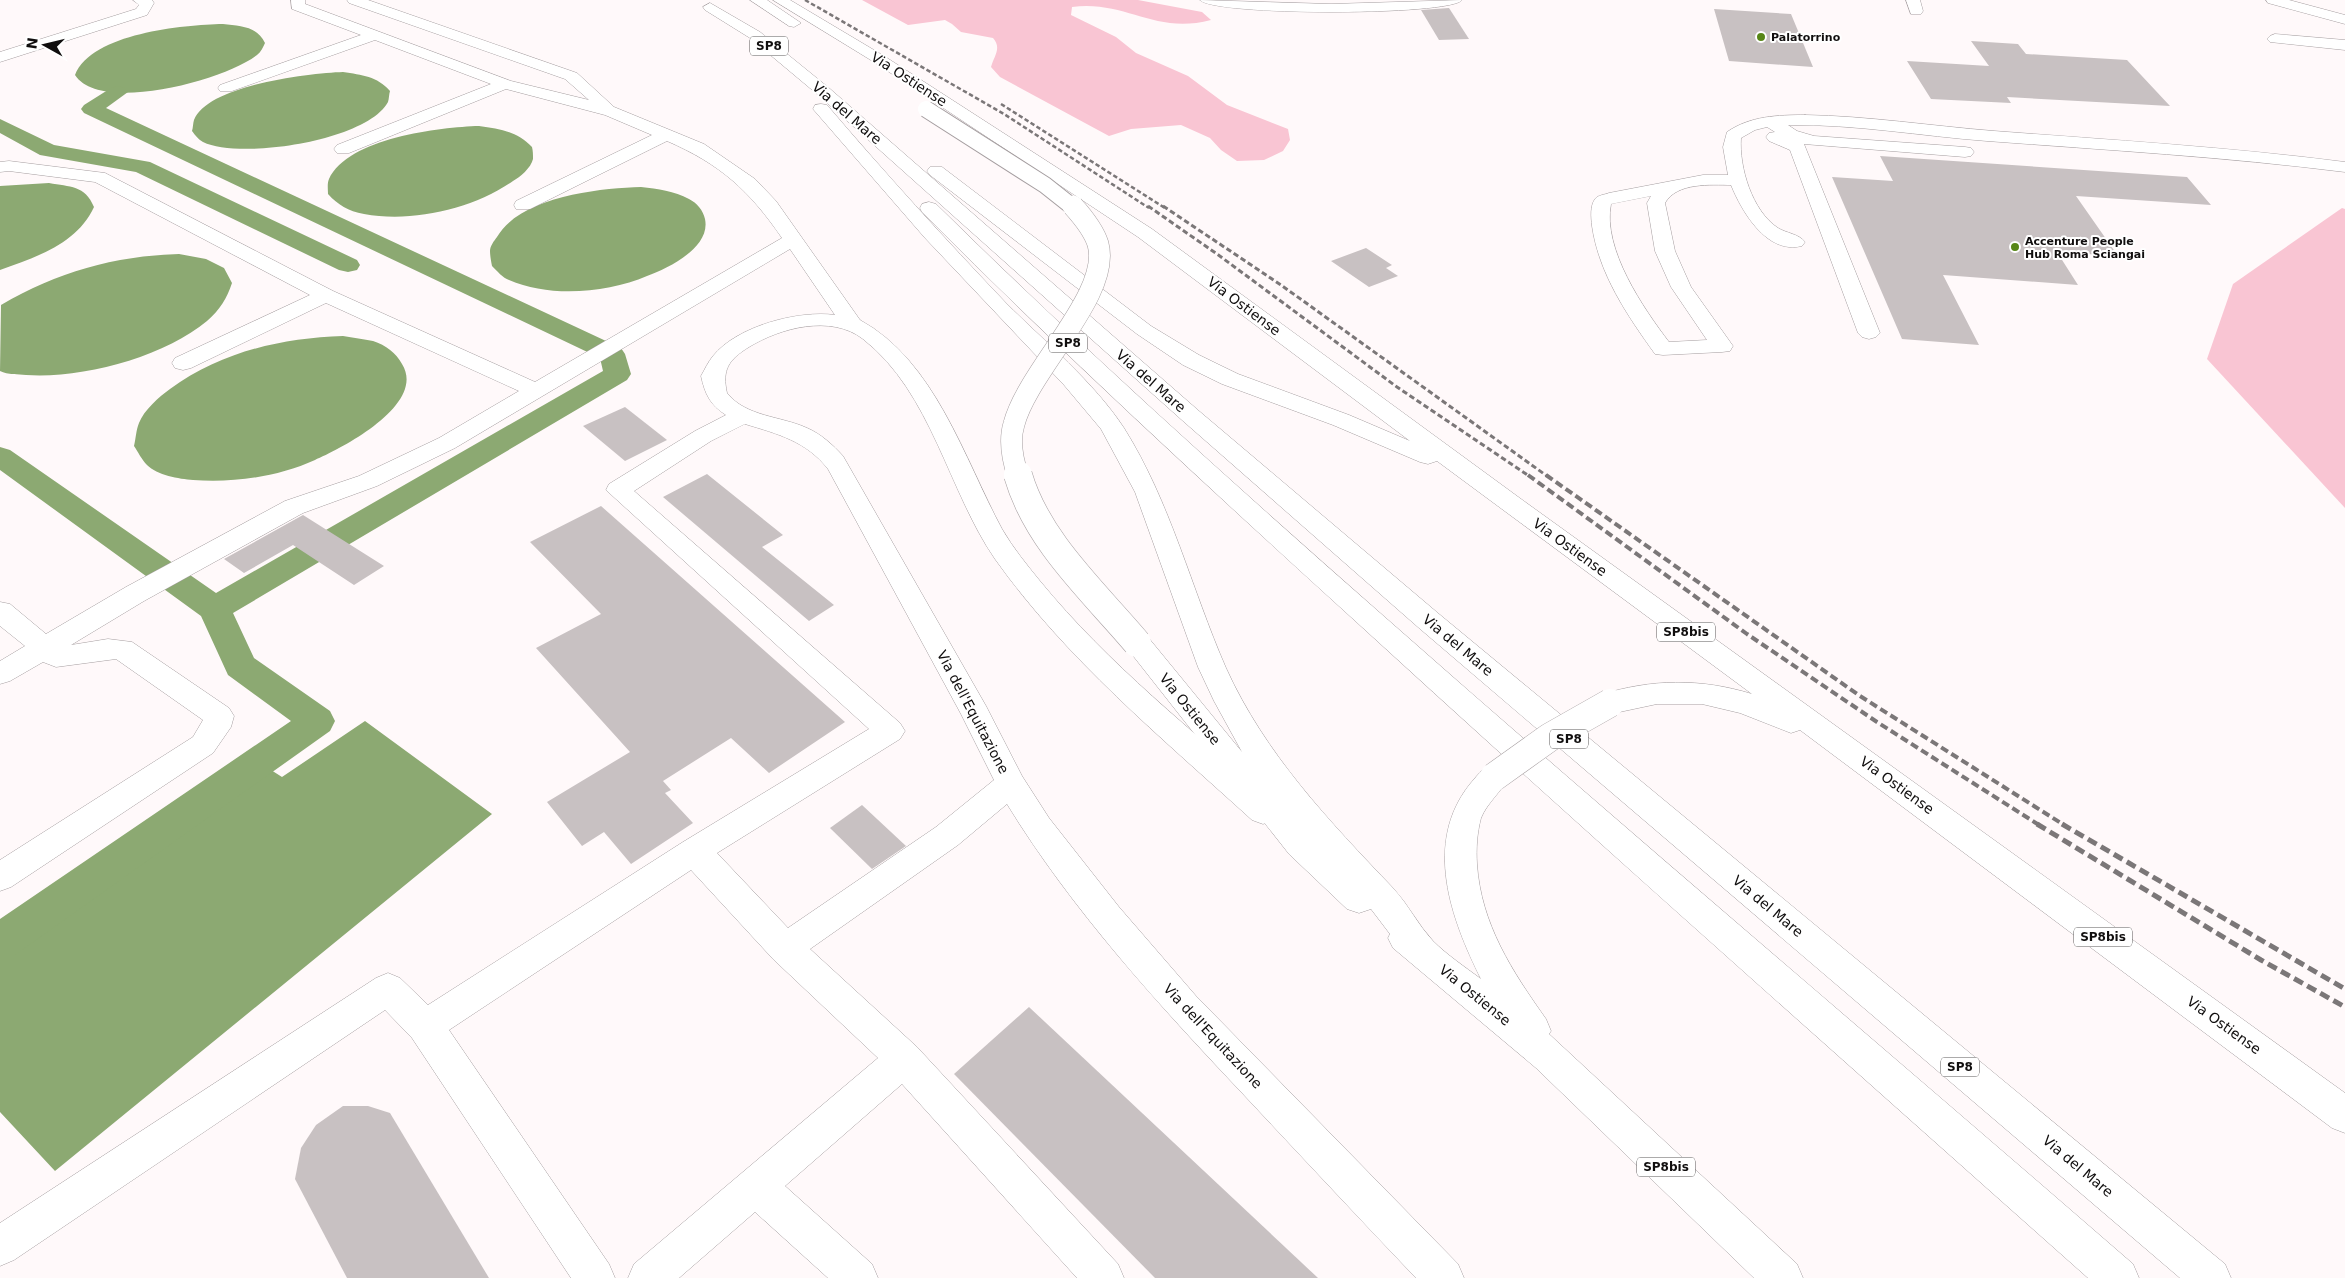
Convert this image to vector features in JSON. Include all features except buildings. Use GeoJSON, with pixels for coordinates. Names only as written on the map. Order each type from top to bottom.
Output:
{"type":"FeatureCollection","features":[{"type":"Feature","properties":{"kind":"main road"},"geometry":{"type":"LineString","coordinates":[[0,57],[142,12],[147,3],[140,0]]}},
{"type":"Feature","properties":{"kind":"main road"},"geometry":{"type":"LineString","coordinates":[[298,0],[297,6],[505,84],[611,111],[698,148],[749,183],[769,205],[850,321]]}},
{"type":"Feature","properties":{"kind":"main road"},"geometry":{"type":"LineString","coordinates":[[354,0],[570,76],[611,111]]}},
{"type":"Feature","properties":{"kind":"main road"},"geometry":{"type":"LineString","coordinates":[[757,0],[844,56]]}},
{"type":"Feature","properties":{"kind":"main road","name":"Via Ostiense"},"geometry":{"type":"LineString","coordinates":[[780,0],[879,59],[1145,233],[1512,505],[2345,1115]]}},
{"type":"Feature","properties":{"kind":"main road"},"geometry":{"type":"LineString","coordinates":[[1207,0],[1274,6],[1340,8],[1400,6],[1455,0]]}},
{"type":"Feature","properties":{"kind":"main road"},"geometry":{"type":"LineString","coordinates":[[2273,0],[2345,20]]}},
{"type":"Feature","properties":{"kind":"main road","name":"Via del Mare"},"geometry":{"type":"LineString","coordinates":[[706,3],[758,57],[822,100],[1422,615],[2211,1278]]}},
{"type":"Feature","properties":{"kind":"main road"},"geometry":{"type":"LineString","coordinates":[[226,88],[376,35]]}},
{"type":"Feature","properties":{"kind":"main road"},"geometry":{"type":"LineString","coordinates":[[2275,39],[2345,45]]}},
{"type":"Feature","properties":{"kind":"main road"},"geometry":{"type":"LineString","coordinates":[[8,41],[25,49]]}},
{"type":"Feature","properties":{"kind":"main road"},"geometry":{"type":"LineString","coordinates":[[342,148],[505,84]]}},
{"type":"Feature","properties":{"kind":"main road"},"geometry":{"type":"LineString","coordinates":[[822,100],[976,200],[1144,330],[1191,360],[1242,384],[1341,420],[1405,446],[1454,470],[1512,505]]}},
{"type":"Feature","properties":{"kind":"main road"},"geometry":{"type":"LineString","coordinates":[[822,100],[913,215],[1013,322],[1081,390],[1109,425],[1125,449],[1145,489],[1211,666],[1242,728],[1286,791],[1355,872],[1388,905],[1420,950]]}},
{"type":"Feature","properties":{"kind":"main road","name":"Via del Mare"},"geometry":{"type":"LineString","coordinates":[[822,100],[988,268],[1180,448],[1423,668],[2119,1278]]}},
{"type":"Feature","properties":{"kind":"main road","name":"Via Ostiense"},"geometry":{"type":"LineString","coordinates":[[917,104],[1053,190],[1083,216],[1096,236],[1101,258],[1100,276],[1096,287],[1080,313],[1041,364],[1027,387],[1015,417],[1011,447],[1018,478],[1034,514],[1068,561],[1137,643],[1300,845],[1361,901],[1549,1056],[1783,1278]]}},
{"type":"Feature","properties":{"kind":"main road"},"geometry":{"type":"LineString","coordinates":[[1794,242],[1765,228],[1750,206],[1739,180],[1732,148],[1733,136],[1745,128],[1763,123],[1823,120],[1978,135],[2225,152],[2345,166]]}},
{"type":"Feature","properties":{"kind":"main road"},"geometry":{"type":"LineString","coordinates":[[1763,123],[1814,142],[1986,153]]}},
{"type":"Feature","properties":{"kind":"main road"},"geometry":{"type":"LineString","coordinates":[[1763,123],[1780,140],[1798,147],[1869,333]]}},
{"type":"Feature","properties":{"kind":"main road"},"geometry":{"type":"LineString","coordinates":[[522,204],[665,134]]}},
{"type":"Feature","properties":{"kind":"main road"},"geometry":{"type":"LineString","coordinates":[[0,167],[9,166],[99,177],[326,295],[534,390]]}},
{"type":"Feature","properties":{"kind":"main road"},"geometry":{"type":"LineString","coordinates":[[1675,186],[1660,196],[1656,203],[1665,251],[1681,287],[1722,346],[1663,349],[1643,322],[1611,266],[1600,211],[1603,201],[1703,180],[1739,180]]}},
{"type":"Feature","properties":{"kind":"main road"},"geometry":{"type":"LineString","coordinates":[[0,674],[135,594],[294,507],[368,481],[447,443],[534,390],[588,362],[792,240]]}},
{"type":"Feature","properties":{"kind":"main road"},"geometry":{"type":"LineString","coordinates":[[183,363],[326,295]]}},
{"type":"Feature","properties":{"kind":"main road","name":"Via dell'Equitazione"},"geometry":{"type":"LineString","coordinates":[[1300,845],[1114,676],[1062,625],[1004,552],[985,522],[940,422],[893,358],[866,330],[850,321],[821,319],[784,324],[759,332],[729,352],[716,368],[714,392],[727,405],[744,415],[798,432],[817,444],[836,462],[971,706],[1011,784],[1038,826],[1086,890],[1184,1006],[1444,1278]]}},
{"type":"Feature","properties":{"kind":"main road"},"geometry":{"type":"LineString","coordinates":[[425,1026],[694,851],[890,730],[618,490],[703,436],[744,415]]}},
{"type":"Feature","properties":{"kind":"main road"},"geometry":{"type":"LineString","coordinates":[[0,611],[60,658],[108,649],[122,649],[218,716],[216,727],[203,745],[0,877]]}},
{"type":"Feature","properties":{"kind":"main road"},"geometry":{"type":"LineString","coordinates":[[1549,1056],[1490,964],[1473,926],[1462,886],[1461,846],[1467,815],[1494,777],[1551,736],[1610,703],[1652,692],[1692,691],[1712,694],[1763,709],[1861,759]]}},
{"type":"Feature","properties":{"kind":"main road"},"geometry":{"type":"LineString","coordinates":[[786,948],[947,836],[1011,784]]}},
{"type":"Feature","properties":{"kind":"main road"},"geometry":{"type":"LineString","coordinates":[[694,851],[786,948],[904,1059],[1104,1278]]}},
{"type":"Feature","properties":{"kind":"main road"},"geometry":{"type":"LineString","coordinates":[[0,1246],[388,989],[425,1026],[595,1278]]}},
{"type":"Feature","properties":{"kind":"main road"},"geometry":{"type":"LineString","coordinates":[[648,1278],[904,1059]]}},
{"type":"Feature","properties":{"kind":"main road"},"geometry":{"type":"LineString","coordinates":[[756,1186],[858,1278]]}},
{"type":"Feature","properties":{"kind":"shaded area"},"geometry":{"type":"Polygon","coordinates":[[[862,0],[1138,0],[1202,12],[1211,20],[1173,23],[1091,6],[1072,7],[1071,15],[1116,37],[1136,53],[1188,76],[1227,105],[1288,129],[1290,140],[1283,151],[1264,160],[1237,161],[1221,150],[1210,138],[1181,125],[1131,129],[1109,136],[1000,77],[991,67],[997,49],[993,38],[961,32],[945,20],[908,25],[862,0]]]}},
{"type":"Feature","properties":{"kind":"shaded area"},"geometry":{"type":"Polygon","coordinates":[[[236,25],[253,30],[262,37],[265,43],[261,51],[241,65],[219,74],[192,83],[164,89],[110,92],[89,86],[75,75],[85,61],[100,49],[119,41],[140,34],[185,26],[236,25]]]}},
{"type":"Feature","properties":{"kind":"shaded area"},"geometry":{"type":"Polygon","coordinates":[[[343,72],[363,75],[380,82],[390,91],[388,102],[376,116],[330,137],[272,148],[245,149],[221,147],[203,142],[192,131],[194,120],[203,108],[219,98],[239,90],[285,78],[343,72]]]}},
{"type":"Feature","properties":{"kind":"shaded area"},"geometry":{"type":"Polygon","coordinates":[[[479,126],[501,130],[520,137],[532,147],[533,158],[530,166],[519,177],[480,199],[442,211],[402,217],[364,214],[353,211],[340,204],[328,194],[329,179],[339,165],[375,144],[419,132],[479,126]]]}},
{"type":"Feature","properties":{"kind":"shaded area"},"geometry":{"type":"Polygon","coordinates":[[[49,183],[76,188],[86,195],[94,207],[87,220],[77,231],[54,248],[0,270],[0,186],[49,183]]]}},
{"type":"Feature","properties":{"kind":"shaded area"},"geometry":{"type":"Polygon","coordinates":[[[641,187],[683,196],[697,205],[705,219],[702,239],[686,255],[666,268],[631,282],[614,286],[578,291],[560,291],[525,286],[502,276],[492,266],[490,251],[492,244],[508,223],[523,212],[562,197],[604,190],[641,187]]]}},
{"type":"Feature","properties":{"kind":"shaded area"},"geometry":{"type":"Polygon","coordinates":[[[2342,208],[2345,209],[2345,508],[2207,359],[2233,284],[2342,208]]]}},
{"type":"Feature","properties":{"kind":"shaded area"},"geometry":{"type":"Polygon","coordinates":[[[179,254],[206,259],[224,268],[232,283],[216,313],[189,334],[146,355],[97,369],[48,375],[13,374],[0,371],[1,305],[43,283],[87,268],[132,258],[179,254]]]}},
{"type":"Feature","properties":{"kind":"shaded area"},"geometry":{"type":"Polygon","coordinates":[[[343,336],[373,341],[386,347],[400,360],[407,379],[403,394],[393,409],[344,446],[301,466],[271,475],[224,481],[208,481],[181,479],[156,471],[145,463],[134,446],[139,423],[144,413],[152,404],[170,389],[210,365],[252,349],[274,344],[320,337],[343,336]]]}},
{"type":"Feature","properties":{"kind":"shaded area"},"geometry":{"type":"Polygon","coordinates":[[[365,721],[492,814],[55,1171],[0,1112],[0,953],[21,927],[260,763],[282,777],[365,721]]]}},
{"type":"Feature","properties":{"kind":"waterway"},"geometry":{"type":"LineString","coordinates":[[118,92],[91,109],[612,354],[617,374],[215,609]]}},
{"type":"Feature","properties":{"kind":"waterway"},"geometry":{"type":"LineString","coordinates":[[0,125],[48,150],[142,167],[348,265]]}},
{"type":"Feature","properties":{"kind":"waterway"},"geometry":{"type":"LineString","coordinates":[[0,456],[215,609]]}},
{"type":"Feature","properties":{"kind":"waterway"},"geometry":{"type":"LineString","coordinates":[[0,942],[317,721],[240,666],[215,609]]}},
{"type":"Feature","properties":{"kind":"railway"},"geometry":{"type":"LineString","coordinates":[[805,0],[1004,114],[1149,208]]}},
{"type":"Feature","properties":{"kind":"railway"},"geometry":{"type":"LineString","coordinates":[[1001,104],[1165,208]]}},
{"type":"Feature","properties":{"kind":"railway"},"geometry":{"type":"LineString","coordinates":[[1148,206],[1217,254],[1397,387],[1529,476]]}},
{"type":"Feature","properties":{"kind":"railway"},"geometry":{"type":"LineString","coordinates":[[1163,206],[1281,285],[1547,476]]}},
{"type":"Feature","properties":{"kind":"railway"},"geometry":{"type":"LineString","coordinates":[[1528,475],[1747,634],[1877,722],[2039,825]]}},
{"type":"Feature","properties":{"kind":"railway"},"geometry":{"type":"LineString","coordinates":[[1546,475],[1860,696],[2064,825]]}},
{"type":"Feature","properties":{"kind":"railway"},"geometry":{"type":"LineString","coordinates":[[2037,824],[2261,960],[2345,1007]]}},
{"type":"Feature","properties":{"kind":"railway"},"geometry":{"type":"LineString","coordinates":[[2062,824],[2345,989]]}},
{"type":"Feature","properties":{"kind":"place","name":"Palatorrino"},"geometry":{"type":"Point","coordinates":[1761,37]}},
{"type":"Feature","properties":{"kind":"place","name":"Accenture People Hub Roma Sciangai"},"geometry":{"type":"Point","coordinates":[2015,247]}}]}
